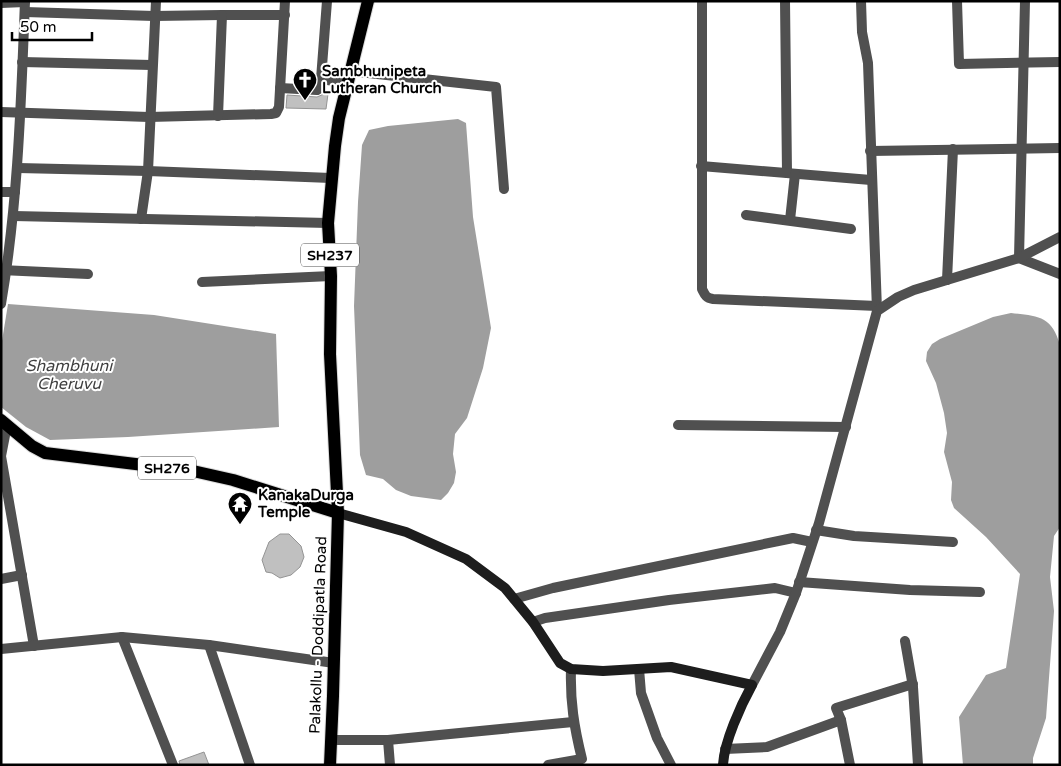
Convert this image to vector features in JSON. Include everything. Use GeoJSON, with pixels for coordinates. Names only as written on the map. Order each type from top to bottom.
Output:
{"type":"FeatureCollection","features":[{"type":"Feature","properties":{"kind":"main road","name":"Palakollu - Doddipatla Road"},"geometry":{"type":"LineString","coordinates":[[330,765],[338,514],[330,354],[331,276],[328,223],[331,178],[339,118],[368,1]]}},
{"type":"Feature","properties":{"kind":"main road","name":"SH276"},"geometry":{"type":"LineString","coordinates":[[4,423],[32,446],[45,453],[193,471],[233,480],[338,514]]}},
{"type":"Feature","properties":{"kind":"street"},"geometry":{"type":"LineString","coordinates":[[141,219],[148,171],[149,117],[156,1]]}},
{"type":"Feature","properties":{"kind":"street"},"geometry":{"type":"LineString","coordinates":[[1,112],[149,117],[271,114],[276,112],[279,107],[285,1]]}},
{"type":"Feature","properties":{"kind":"street"},"geometry":{"type":"LineString","coordinates":[[280,88],[316,90],[320,88],[327,1]]}},
{"type":"Feature","properties":{"kind":"street"},"geometry":{"type":"LineString","coordinates":[[702,1],[702,290],[708,299],[877,308],[914,290],[1019,258],[1060,238]]}},
{"type":"Feature","properties":{"kind":"street"},"geometry":{"type":"LineString","coordinates":[[785,1],[791,174],[790,220]]}},
{"type":"Feature","properties":{"kind":"street"},"geometry":{"type":"LineString","coordinates":[[723,765],[726,749],[743,703],[780,632],[796,593],[846,427],[877,308],[868,63],[862,32],[861,1]]}},
{"type":"Feature","properties":{"kind":"street"},"geometry":{"type":"LineString","coordinates":[[957,1],[958,64],[1060,62]]}},
{"type":"Feature","properties":{"kind":"street"},"geometry":{"type":"LineString","coordinates":[[1019,258],[1025,1]]}},
{"type":"Feature","properties":{"kind":"street"},"geometry":{"type":"LineString","coordinates":[[1,3],[154,16],[222,14],[285,16]]}},
{"type":"Feature","properties":{"kind":"street"},"geometry":{"type":"LineString","coordinates":[[1,304],[4,270],[14,216],[18,168],[25,5]]}},
{"type":"Feature","properties":{"kind":"street"},"geometry":{"type":"LineString","coordinates":[[218,116],[222,14]]}},
{"type":"Feature","properties":{"kind":"street"},"geometry":{"type":"LineString","coordinates":[[22,62],[152,65]]}},
{"type":"Feature","properties":{"kind":"street"},"geometry":{"type":"LineString","coordinates":[[320,79],[349,77],[496,86],[504,189]]}},
{"type":"Feature","properties":{"kind":"street"},"geometry":{"type":"LineString","coordinates":[[870,150],[1060,148]]}},
{"type":"Feature","properties":{"kind":"street"},"geometry":{"type":"LineString","coordinates":[[947,280],[952,150]]}},
{"type":"Feature","properties":{"kind":"street"},"geometry":{"type":"LineString","coordinates":[[701,166],[871,180]]}},
{"type":"Feature","properties":{"kind":"street"},"geometry":{"type":"LineString","coordinates":[[18,168],[331,178]]}},
{"type":"Feature","properties":{"kind":"street"},"geometry":{"type":"LineString","coordinates":[[1,192],[15,192]]}},
{"type":"Feature","properties":{"kind":"street"},"geometry":{"type":"LineString","coordinates":[[746,215],[851,228]]}},
{"type":"Feature","properties":{"kind":"street"},"geometry":{"type":"LineString","coordinates":[[14,216],[328,223]]}},
{"type":"Feature","properties":{"kind":"street"},"geometry":{"type":"LineString","coordinates":[[1019,258],[1060,274]]}},
{"type":"Feature","properties":{"kind":"street"},"geometry":{"type":"LineString","coordinates":[[4,270],[88,274]]}},
{"type":"Feature","properties":{"kind":"street"},"geometry":{"type":"LineString","coordinates":[[202,282],[331,276]]}},
{"type":"Feature","properties":{"kind":"street"},"geometry":{"type":"LineString","coordinates":[[4,423],[1,456],[34,646]]}},
{"type":"Feature","properties":{"kind":"street"},"geometry":{"type":"LineString","coordinates":[[678,425],[846,427]]}},
{"type":"Feature","properties":{"kind":"street"},"geometry":{"type":"LineString","coordinates":[[338,514],[406,532],[466,559],[505,588],[533,622],[560,663],[571,669],[603,671],[671,667],[752,685]]}},
{"type":"Feature","properties":{"kind":"street"},"geometry":{"type":"LineString","coordinates":[[816,530],[854,536],[953,542]]}},
{"type":"Feature","properties":{"kind":"street"},"geometry":{"type":"LineString","coordinates":[[514,599],[553,588],[793,538],[812,542]]}},
{"type":"Feature","properties":{"kind":"street"},"geometry":{"type":"LineString","coordinates":[[1,579],[22,575]]}},
{"type":"Feature","properties":{"kind":"street"},"geometry":{"type":"LineString","coordinates":[[799,582],[910,590],[980,592]]}},
{"type":"Feature","properties":{"kind":"street"},"geometry":{"type":"LineString","coordinates":[[533,622],[545,618],[669,600],[775,588],[796,593]]}},
{"type":"Feature","properties":{"kind":"street"},"geometry":{"type":"LineString","coordinates":[[1,649],[122,637],[209,645],[334,663]]}},
{"type":"Feature","properties":{"kind":"street"},"geometry":{"type":"LineString","coordinates":[[122,637],[173,765]]}},
{"type":"Feature","properties":{"kind":"street"},"geometry":{"type":"LineString","coordinates":[[905,641],[913,684],[918,765]]}},
{"type":"Feature","properties":{"kind":"street"},"geometry":{"type":"LineString","coordinates":[[209,645],[250,765]]}},
{"type":"Feature","properties":{"kind":"street"},"geometry":{"type":"LineString","coordinates":[[548,765],[582,759],[573,722],[570,696],[571,669]]}},
{"type":"Feature","properties":{"kind":"street"},"geometry":{"type":"LineString","coordinates":[[639,669],[641,693],[657,738],[671,765]]}},
{"type":"Feature","properties":{"kind":"street"},"geometry":{"type":"LineString","coordinates":[[850,765],[842,720],[836,708],[913,684]]}},
{"type":"Feature","properties":{"kind":"street"},"geometry":{"type":"LineString","coordinates":[[726,749],[767,747],[842,720]]}},
{"type":"Feature","properties":{"kind":"street"},"geometry":{"type":"LineString","coordinates":[[331,740],[388,740],[573,722]]}},
{"type":"Feature","properties":{"kind":"street"},"geometry":{"type":"LineString","coordinates":[[388,740],[390,765]]}},
{"type":"Feature","properties":{"kind":"water"},"geometry":{"type":"Polygon","coordinates":[[[458,119],[466,123],[473,217],[491,328],[483,368],[467,418],[455,434],[453,454],[456,472],[454,483],[441,500],[411,496],[396,490],[383,479],[366,475],[360,455],[354,306],[358,202],[362,145],[369,130],[388,126],[458,119]]]}},
{"type":"Feature","properties":{"kind":"water","name":"Shambhuni Cheruvu"},"geometry":{"type":"Polygon","coordinates":[[[8,304],[154,315],[276,334],[279,427],[50,440],[26,427],[1,407],[1,347],[8,304]]]}},
{"type":"Feature","properties":{"kind":"water"},"geometry":{"type":"Polygon","coordinates":[[[1011,313],[1043,319],[1053,328],[1060,345],[1060,527],[1054,536],[1050,577],[1054,611],[1046,718],[1033,758],[1033,765],[963,765],[959,717],[986,675],[1006,668],[1020,574],[986,537],[954,508],[951,500],[952,482],[944,452],[947,433],[944,413],[936,383],[926,361],[927,352],[932,344],[940,339],[993,317],[1011,313]]]}},
{"type":"Feature","properties":{"kind":"building","name":"Sambhunipeta Lutheran Church"},"geometry":{"type":"Polygon","coordinates":[[[328,94],[326,109],[286,108],[287,95],[317,97],[328,94]]]}},
{"type":"Feature","properties":{"kind":"building"},"geometry":{"type":"Polygon","coordinates":[[[280,534],[289,534],[301,546],[304,557],[300,567],[291,575],[280,578],[266,572],[262,560],[269,542],[280,534]]]}},
{"type":"Feature","properties":{"kind":"building"},"geometry":{"type":"Polygon","coordinates":[[[204,752],[209,765],[180,765],[179,761],[204,752]]]}},
{"type":"Feature","properties":{"kind":"place","name":"Sambhunipeta Lutheran Church"},"geometry":{"type":"Point","coordinates":[305,101]}},
{"type":"Feature","properties":{"kind":"place","name":"KanakaDurga Temple"},"geometry":{"type":"Point","coordinates":[240,525]}}]}
